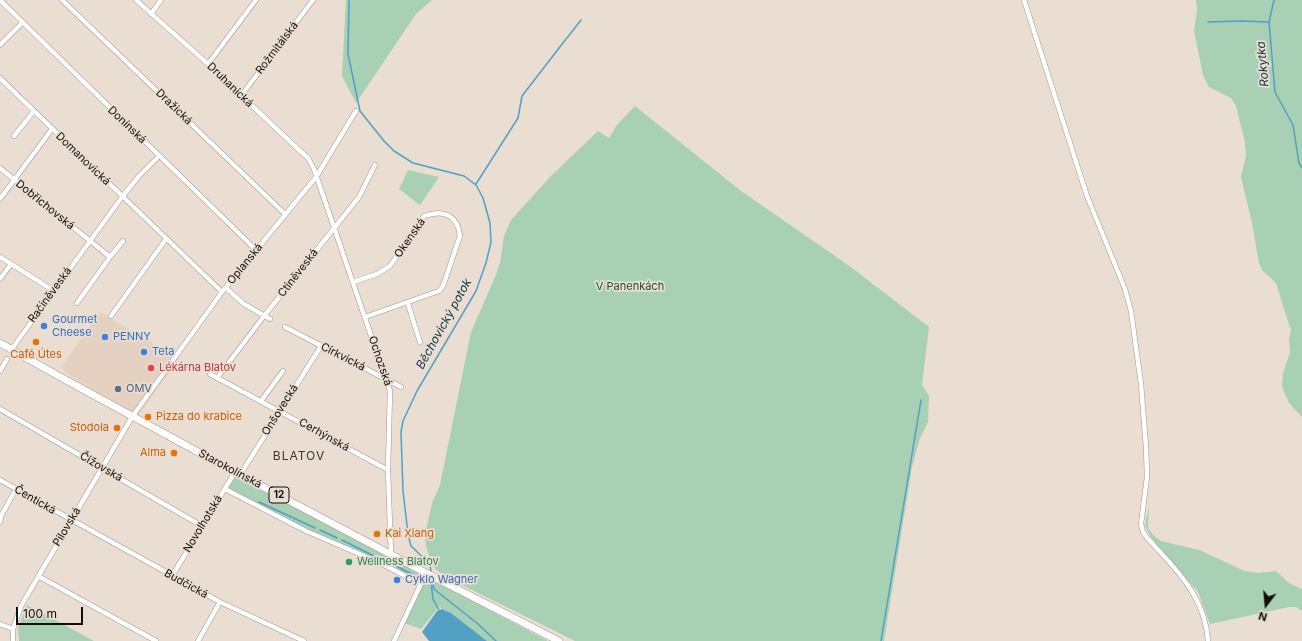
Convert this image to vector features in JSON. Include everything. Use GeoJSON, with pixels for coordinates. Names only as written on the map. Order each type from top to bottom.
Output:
{"type":"FeatureCollection","features":[{"type":"Feature","properties":{"kind":"main road","name":"Starokolínská"},"geometry":{"type":"LineString","coordinates":[[0,343],[238,474],[391,555],[559,641]]}},
{"type":"Feature","properties":{"kind":"street","name":"Donínská"},"geometry":{"type":"LineString","coordinates":[[0,0],[256,250]]}},
{"type":"Feature","properties":{"kind":"street","name":"Dražická"},"geometry":{"type":"LineString","coordinates":[[62,0],[285,214]]}},
{"type":"Feature","properties":{"kind":"street","name":"Druhanická"},"geometry":{"type":"LineString","coordinates":[[136,0],[208,64],[308,158],[314,169],[316,177]]}},
{"type":"Feature","properties":{"kind":"street"},"geometry":{"type":"LineString","coordinates":[[151,14],[161,0]]}},
{"type":"Feature","properties":{"kind":"street"},"geometry":{"type":"LineString","coordinates":[[208,64],[256,0]]}},
{"type":"Feature","properties":{"kind":"street","name":"Rožmitálská"},"geometry":{"type":"LineString","coordinates":[[241,96],[313,0]]}},
{"type":"Feature","properties":{"kind":"street"},"geometry":{"type":"LineString","coordinates":[[1024,0],[1087,196],[1125,289],[1131,311],[1141,384],[1146,447],[1147,477],[1142,524],[1143,532],[1185,579],[1193,591],[1204,615],[1208,641]]}},
{"type":"Feature","properties":{"kind":"street"},"geometry":{"type":"LineString","coordinates":[[0,46],[22,23]]}},
{"type":"Feature","properties":{"kind":"street","name":"Domanovická"},"geometry":{"type":"LineString","coordinates":[[0,78],[222,292]]}},
{"type":"Feature","properties":{"kind":"street"},"geometry":{"type":"LineString","coordinates":[[14,136],[34,111]]}},
{"type":"Feature","properties":{"kind":"street","name":"Oplanská"},"geometry":{"type":"LineString","coordinates":[[132,416],[222,292],[316,177],[356,111]]}},
{"type":"Feature","properties":{"kind":"street"},"geometry":{"type":"LineString","coordinates":[[0,199],[52,129]]}},
{"type":"Feature","properties":{"kind":"street","name":"Račiněveská"},"geometry":{"type":"LineString","coordinates":[[11,350],[122,197],[139,176],[159,156]]}},
{"type":"Feature","properties":{"kind":"street","name":"Ctiněveská"},"geometry":{"type":"LineString","coordinates":[[217,378],[264,316],[359,197],[375,165]]}},
{"type":"Feature","properties":{"kind":"street","name":"Dobřichovská"},"geometry":{"type":"LineString","coordinates":[[0,168],[90,241]]}},
{"type":"Feature","properties":{"kind":"street","name":"Ochozská"},"geometry":{"type":"LineString","coordinates":[[316,177],[387,379],[390,392],[388,470],[391,555]]}},
{"type":"Feature","properties":{"kind":"street","name":"Okenská"},"geometry":{"type":"LineString","coordinates":[[353,282],[377,274],[390,266],[424,216],[441,212],[449,214],[455,220],[459,228],[460,236],[443,286],[439,292],[408,304],[365,317]]}},
{"type":"Feature","properties":{"kind":"street"},"geometry":{"type":"LineString","coordinates":[[111,316],[166,239]]}},
{"type":"Feature","properties":{"kind":"street"},"geometry":{"type":"LineString","coordinates":[[90,241],[110,257]]}},
{"type":"Feature","properties":{"kind":"street"},"geometry":{"type":"LineString","coordinates":[[77,303],[123,241]]}},
{"type":"Feature","properties":{"kind":"street"},"geometry":{"type":"LineString","coordinates":[[0,257],[54,291]]}},
{"type":"Feature","properties":{"kind":"street"},"geometry":{"type":"LineString","coordinates":[[0,279],[11,264]]}},
{"type":"Feature","properties":{"kind":"street"},"geometry":{"type":"LineString","coordinates":[[226,288],[244,304],[270,319]]}},
{"type":"Feature","properties":{"kind":"street"},"geometry":{"type":"LineString","coordinates":[[408,304],[420,342]]}},
{"type":"Feature","properties":{"kind":"street","name":"Církvická"},"geometry":{"type":"LineString","coordinates":[[285,327],[401,387]]}},
{"type":"Feature","properties":{"kind":"street","name":"Onšovecká"},"geometry":{"type":"LineString","coordinates":[[238,474],[321,346]]}},
{"type":"Feature","properties":{"kind":"street"},"geometry":{"type":"LineString","coordinates":[[0,372],[7,359]]}},
{"type":"Feature","properties":{"kind":"street"},"geometry":{"type":"LineString","coordinates":[[261,401],[283,371]]}},
{"type":"Feature","properties":{"kind":"street","name":"Cerhýnská"},"geometry":{"type":"LineString","coordinates":[[210,374],[388,470]]}},
{"type":"Feature","properties":{"kind":"street","name":"Čížovská"},"geometry":{"type":"LineString","coordinates":[[0,409],[202,526]]}},
{"type":"Feature","properties":{"kind":"street","name":"Pilovská"},"geometry":{"type":"LineString","coordinates":[[13,641],[12,629],[22,606],[132,416]]}},
{"type":"Feature","properties":{"kind":"street","name":"Novolhotská"},"geometry":{"type":"LineString","coordinates":[[172,576],[225,488],[238,474]]}},
{"type":"Feature","properties":{"kind":"street","name":"Čentická"},"geometry":{"type":"LineString","coordinates":[[0,480],[70,521]]}},
{"type":"Feature","properties":{"kind":"street","name":"Starokolínská"},"geometry":{"type":"LineString","coordinates":[[225,488],[306,531],[376,561],[421,584]]}},
{"type":"Feature","properties":{"kind":"street"},"geometry":{"type":"LineString","coordinates":[[0,522],[1,516],[16,489]]}},
{"type":"Feature","properties":{"kind":"street","name":"Budčická"},"geometry":{"type":"LineString","coordinates":[[70,521],[220,602],[304,641]]}},
{"type":"Feature","properties":{"kind":"street"},"geometry":{"type":"LineString","coordinates":[[394,641],[426,573]]}},
{"type":"Feature","properties":{"kind":"street"},"geometry":{"type":"LineString","coordinates":[[38,576],[156,641]]}},
{"type":"Feature","properties":{"kind":"street"},"geometry":{"type":"LineString","coordinates":[[198,641],[220,602]]}},
{"type":"Feature","properties":{"kind":"street"},"geometry":{"type":"LineString","coordinates":[[0,624],[12,629]]}},
{"type":"Feature","properties":{"kind":"shaded area"},"geometry":{"type":"Polygon","coordinates":[[[100,312],[179,359],[139,415],[98,393],[66,373],[61,367],[100,312]]]}},
{"type":"Feature","properties":{"kind":"green space"},"geometry":{"type":"Polygon","coordinates":[[[346,0],[432,0],[416,14],[356,103],[342,76],[346,0]]]}},
{"type":"Feature","properties":{"kind":"green space"},"geometry":{"type":"Polygon","coordinates":[[[1196,0],[1302,0],[1302,417],[1289,403],[1282,387],[1283,373],[1290,353],[1289,339],[1291,331],[1276,283],[1262,270],[1259,263],[1252,223],[1241,177],[1246,156],[1245,142],[1236,106],[1231,98],[1209,87],[1203,75],[1194,31],[1197,10],[1196,0]]]}},
{"type":"Feature","properties":{"kind":"green space","name":"V Panenkách"},"geometry":{"type":"Polygon","coordinates":[[[635,106],[741,191],[848,265],[929,327],[922,385],[929,396],[928,422],[920,438],[912,467],[884,641],[575,641],[460,584],[436,570],[432,564],[426,546],[425,535],[432,503],[440,485],[471,332],[500,263],[504,236],[511,220],[551,176],[598,131],[609,138],[617,125],[635,106]]]}},
{"type":"Feature","properties":{"kind":"green space"},"geometry":{"type":"Polygon","coordinates":[[[408,170],[439,177],[420,205],[399,189],[408,170]]]}},
{"type":"Feature","properties":{"kind":"green space"},"geometry":{"type":"Polygon","coordinates":[[[235,472],[426,573],[421,584],[295,525],[225,489],[235,472]]]}},
{"type":"Feature","properties":{"kind":"green space"},"geometry":{"type":"Polygon","coordinates":[[[1149,506],[1148,528],[1153,535],[1161,541],[1199,550],[1245,571],[1259,573],[1276,571],[1289,583],[1302,589],[1302,611],[1296,607],[1289,607],[1210,624],[1198,592],[1150,536],[1145,525],[1149,506]]]}},
{"type":"Feature","properties":{"kind":"green space"},"geometry":{"type":"Polygon","coordinates":[[[427,577],[548,641],[487,641],[451,613],[439,607],[421,629],[404,623],[427,577]]]}},
{"type":"Feature","properties":{"kind":"green space"},"geometry":{"type":"Polygon","coordinates":[[[27,605],[94,641],[19,641],[18,628],[27,605]]]}},
{"type":"Feature","properties":{"kind":"water"},"geometry":{"type":"Polygon","coordinates":[[[442,609],[451,613],[487,641],[429,641],[422,632],[437,611],[442,609]]]}},
{"type":"Feature","properties":{"kind":"waterway","name":"Běchovický potok"},"geometry":{"type":"LineString","coordinates":[[349,0],[348,54],[360,111],[394,151],[413,163],[464,176],[476,185],[483,198],[490,223],[491,242],[486,263],[476,291],[417,391],[403,421],[401,432],[403,491],[408,534],[411,546],[430,564],[431,572]]}},
{"type":"Feature","properties":{"kind":"waterway","name":"Rokytka"},"geometry":{"type":"LineString","coordinates":[[1274,0],[1269,22],[1275,92],[1293,125],[1299,163],[1302,168]]}},
{"type":"Feature","properties":{"kind":"waterway"},"geometry":{"type":"LineString","coordinates":[[567,38],[581,20]]}},
{"type":"Feature","properties":{"kind":"waterway"},"geometry":{"type":"LineString","coordinates":[[1208,22],[1268,22]]}},
{"type":"Feature","properties":{"kind":"waterway"},"geometry":{"type":"LineString","coordinates":[[476,184],[518,118],[522,96],[566,39]]}},
{"type":"Feature","properties":{"kind":"waterway"},"geometry":{"type":"LineString","coordinates":[[881,641],[921,400]]}},
{"type":"Feature","properties":{"kind":"waterway"},"geometry":{"type":"LineString","coordinates":[[259,502],[315,528]]}},
{"type":"Feature","properties":{"kind":"waterway"},"geometry":{"type":"LineString","coordinates":[[320,530],[337,538]]}},
{"type":"Feature","properties":{"kind":"waterway"},"geometry":{"type":"LineString","coordinates":[[342,540],[376,557]]}},
{"type":"Feature","properties":{"kind":"waterway"},"geometry":{"type":"LineString","coordinates":[[382,560],[386,562]]}},
{"type":"Feature","properties":{"kind":"waterway"},"geometry":{"type":"LineString","coordinates":[[392,564],[420,578]]}},
{"type":"Feature","properties":{"kind":"waterway","name":"Běchovický potok"},"geometry":{"type":"LineString","coordinates":[[431,578],[434,589],[478,624],[496,641]]}},
{"type":"Feature","properties":{"kind":"waterway"},"geometry":{"type":"LineString","coordinates":[[431,582],[433,599],[439,610]]}},
{"type":"Feature","properties":{"kind":"place","name":"Gourmet Cheese"},"geometry":{"type":"Point","coordinates":[44,326]}},
{"type":"Feature","properties":{"kind":"place","name":"PENNY"},"geometry":{"type":"Point","coordinates":[105,337]}},
{"type":"Feature","properties":{"kind":"place","name":"Café Útes"},"geometry":{"type":"Point","coordinates":[36,342]}},
{"type":"Feature","properties":{"kind":"place","name":"Teta"},"geometry":{"type":"Point","coordinates":[144,352]}},
{"type":"Feature","properties":{"kind":"place","name":"Lékárna Blatov"},"geometry":{"type":"Point","coordinates":[151,368]}},
{"type":"Feature","properties":{"kind":"place","name":"OMV"},"geometry":{"type":"Point","coordinates":[118,389]}},
{"type":"Feature","properties":{"kind":"place","name":"Pizza do krabice"},"geometry":{"type":"Point","coordinates":[148,417]}},
{"type":"Feature","properties":{"kind":"place","name":"Stodola"},"geometry":{"type":"Point","coordinates":[117,428]}},
{"type":"Feature","properties":{"kind":"place","name":"Alma"},"geometry":{"type":"Point","coordinates":[174,453]}},
{"type":"Feature","properties":{"kind":"place","name":"Kai Xiang"},"geometry":{"type":"Point","coordinates":[377,534]}},
{"type":"Feature","properties":{"kind":"place","name":"Wellness Blatov"},"geometry":{"type":"Point","coordinates":[349,562]}},
{"type":"Feature","properties":{"kind":"place","name":"Cyklo Wagner"},"geometry":{"type":"Point","coordinates":[397,580]}},
{"type":"Feature","properties":{"kind":"district","name":"BLATOV"},"geometry":{"type":"Point","coordinates":[299,456]}}]}
